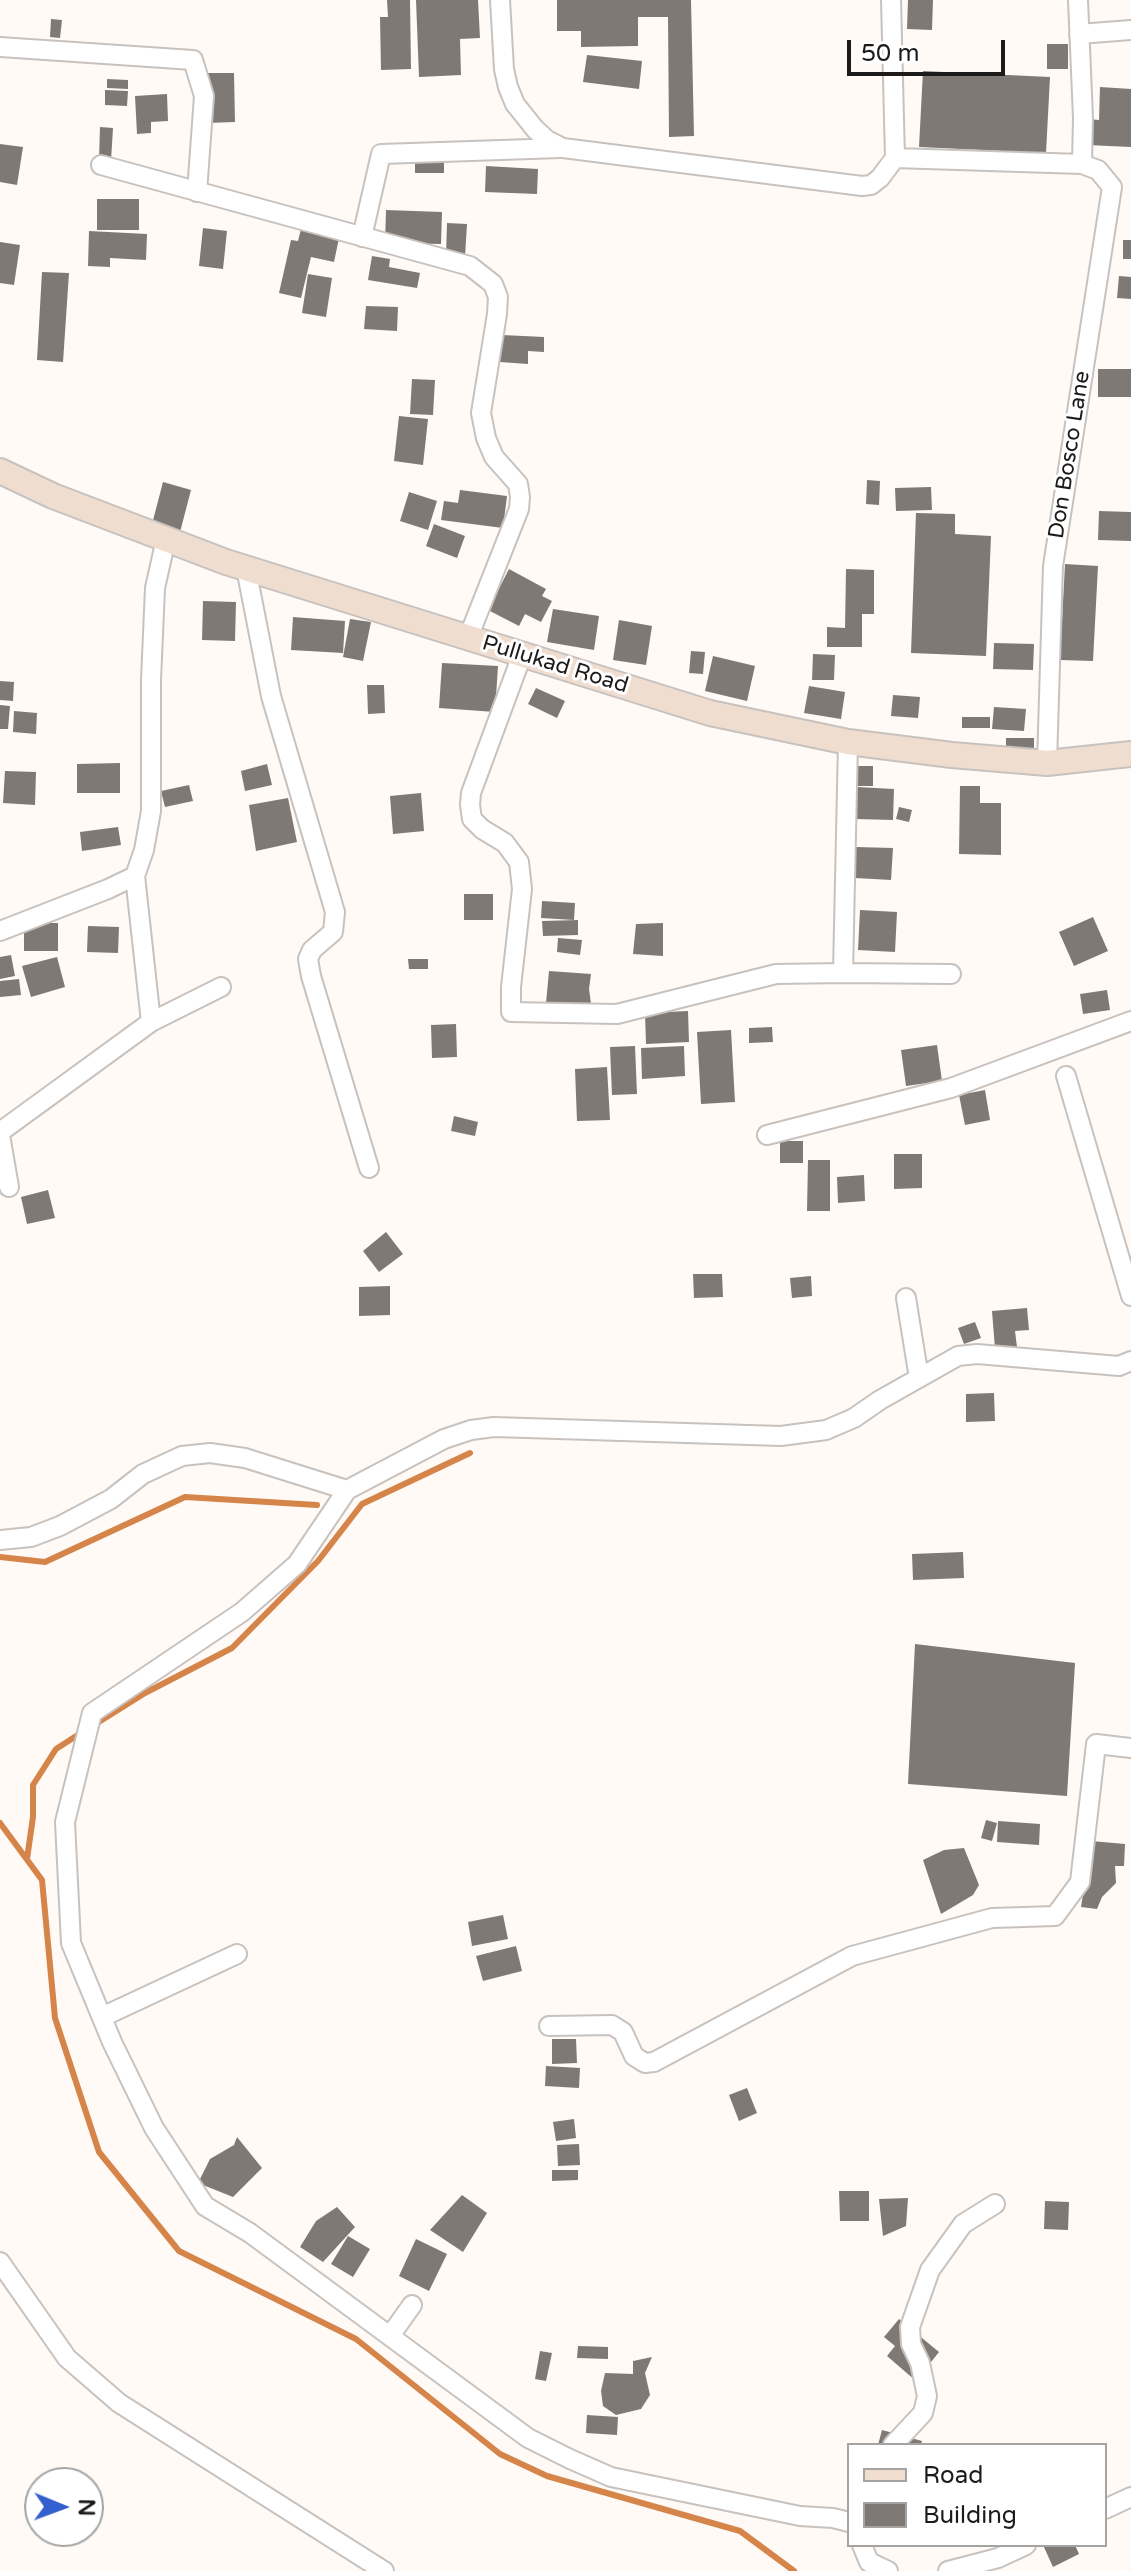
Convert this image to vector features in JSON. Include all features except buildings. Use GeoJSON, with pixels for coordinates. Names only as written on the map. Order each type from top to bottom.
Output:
{"type":"FeatureCollection","features":[{"type":"Feature","properties":{"kind":"street"},"geometry":{"type":"LineString","coordinates":[[500,0],[508,87],[515,104],[547,140],[563,148]]}},
{"type":"Feature","properties":{"kind":"street"},"geometry":{"type":"LineString","coordinates":[[362,237],[381,154],[563,148],[871,185],[895,158],[891,0]]}},
{"type":"Feature","properties":{"kind":"street"},"geometry":{"type":"LineString","coordinates":[[1078,0],[1082,164]]}},
{"type":"Feature","properties":{"kind":"street"},"geometry":{"type":"LineString","coordinates":[[1079,34],[1131,30]]}},
{"type":"Feature","properties":{"kind":"street"},"geometry":{"type":"LineString","coordinates":[[0,47],[193,60],[204,96],[197,192]]}},
{"type":"Feature","properties":{"kind":"street"},"geometry":{"type":"LineString","coordinates":[[895,158],[1082,164],[1098,170],[1112,187],[1131,188]]}},
{"type":"Feature","properties":{"kind":"street"},"geometry":{"type":"LineString","coordinates":[[101,165],[470,266],[493,284],[498,297],[481,413],[494,457],[518,484],[519,509],[468,638]]}},
{"type":"Feature","properties":{"kind":"street","name":"Don Bosco Lane"},"geometry":{"type":"LineString","coordinates":[[1047,763],[1053,566],[1112,187]]}},
{"type":"Feature","properties":{"kind":"street","name":"Pullukad Road"},"geometry":{"type":"LineString","coordinates":[[0,471],[53,496],[246,568],[710,713],[848,742],[952,755],[1047,763],[1131,754]]}},
{"type":"Feature","properties":{"kind":"street"},"geometry":{"type":"LineString","coordinates":[[151,1022],[135,876],[144,850],[151,811],[155,588],[166,539]]}},
{"type":"Feature","properties":{"kind":"street"},"geometry":{"type":"LineString","coordinates":[[246,568],[271,696],[335,912],[333,932],[312,950],[309,967],[369,1168]]}},
{"type":"Feature","properties":{"kind":"street"},"geometry":{"type":"LineString","coordinates":[[522,655],[471,793],[470,805],[472,819],[505,843],[519,862],[522,889],[511,1012],[617,1014],[776,974],[951,974]]}},
{"type":"Feature","properties":{"kind":"street"},"geometry":{"type":"LineString","coordinates":[[843,973],[848,742]]}},
{"type":"Feature","properties":{"kind":"street"},"geometry":{"type":"LineString","coordinates":[[0,931],[135,876]]}},
{"type":"Feature","properties":{"kind":"street"},"geometry":{"type":"LineString","coordinates":[[9,1187],[0,1133],[151,1022],[221,987]]}},
{"type":"Feature","properties":{"kind":"street"},"geometry":{"type":"LineString","coordinates":[[767,1135],[951,1088],[1131,1021]]}},
{"type":"Feature","properties":{"kind":"street"},"geometry":{"type":"LineString","coordinates":[[1066,1076],[1131,1296]]}},
{"type":"Feature","properties":{"kind":"street"},"geometry":{"type":"LineString","coordinates":[[906,1298],[919,1378]]}},
{"type":"Feature","properties":{"kind":"street"},"geometry":{"type":"LineString","coordinates":[[847,2522],[800,2516],[611,2477],[528,2438],[250,2233],[205,2206],[154,2128],[71,1943],[65,1822],[92,1713],[242,1612],[297,1564],[347,1490],[444,1439],[471,1430],[494,1427],[781,1436],[826,1430],[854,1418],[958,1356],[977,1354],[1110,1365],[1131,1361]]}},
{"type":"Feature","properties":{"kind":"street"},"geometry":{"type":"LineString","coordinates":[[0,1540],[31,1537],[60,1526],[111,1499],[143,1474],[182,1456],[210,1453],[245,1458],[347,1490]]}},
{"type":"Feature","properties":{"kind":"street"},"geometry":{"type":"LineString","coordinates":[[549,2026],[612,2025],[623,2032],[634,2056],[645,2063],[654,2062],[852,1956],[992,1918],[1055,1916],[1080,1882],[1096,1744],[1131,1748]]}},
{"type":"Feature","properties":{"kind":"street"},"geometry":{"type":"LineString","coordinates":[[102,2017],[237,1954]]}},
{"type":"Feature","properties":{"kind":"street"},"geometry":{"type":"LineString","coordinates":[[895,2443],[923,2413],[927,2396],[920,2363],[911,2344],[910,2327],[930,2270],[963,2224],[995,2204]]}},
{"type":"Feature","properties":{"kind":"street"},"geometry":{"type":"LineString","coordinates":[[0,2262],[67,2358],[119,2403],[384,2571]]}},
{"type":"Feature","properties":{"kind":"street"},"geometry":{"type":"LineString","coordinates":[[390,2336],[412,2305]]}},
{"type":"Feature","properties":{"kind":"street"},"geometry":{"type":"LineString","coordinates":[[1107,2508],[1131,2497]]}},
{"type":"Feature","properties":{"kind":"street"},"geometry":{"type":"LineString","coordinates":[[863,2547],[869,2562],[888,2571]]}},
{"type":"Feature","properties":{"kind":"street"},"geometry":{"type":"LineString","coordinates":[[948,2571],[998,2558],[1022,2547]]}},
{"type":"Feature","properties":{"kind":"waterway"},"geometry":{"type":"LineString","coordinates":[[94,1725],[145,1693],[232,1648],[318,1561],[362,1504],[470,1453]]}},
{"type":"Feature","properties":{"kind":"waterway"},"geometry":{"type":"LineString","coordinates":[[0,1557],[45,1562],[185,1497],[317,1505]]}},
{"type":"Feature","properties":{"kind":"waterway"},"geometry":{"type":"LineString","coordinates":[[27,1859],[33,1817],[33,1785],[56,1749],[84,1731]]}},
{"type":"Feature","properties":{"kind":"waterway"},"geometry":{"type":"LineString","coordinates":[[0,1823],[42,1880],[55,2018],[99,2152],[179,2251],[356,2339],[500,2454],[547,2476],[740,2531],[794,2571]]}}]}
